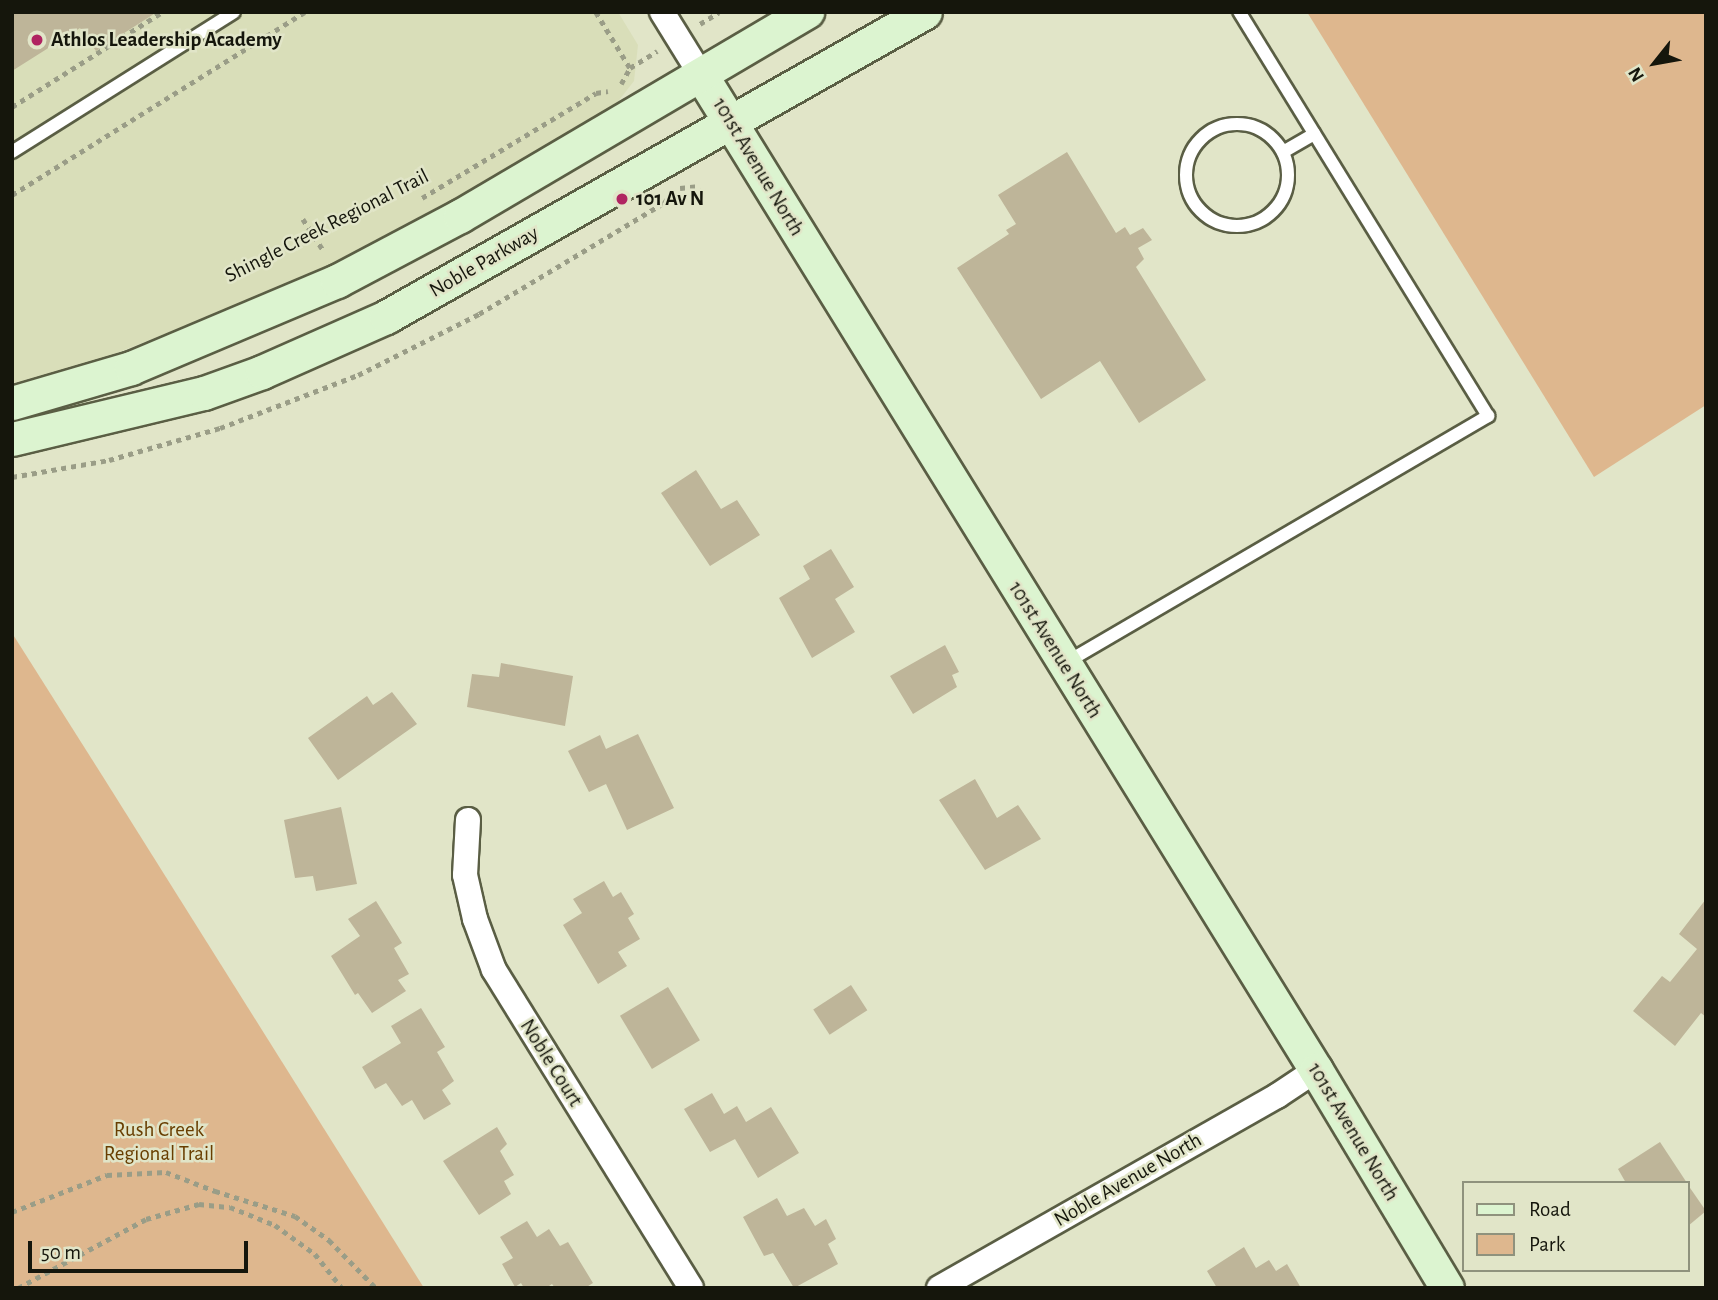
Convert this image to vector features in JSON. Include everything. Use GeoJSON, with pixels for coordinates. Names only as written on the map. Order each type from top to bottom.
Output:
{"type":"FeatureCollection","features":[{"type":"Feature","properties":{"kind":"main road"},"geometry":{"type":"LineString","coordinates":[[12,403],[131,368],[337,281],[460,216],[807,12]]}},
{"type":"Feature","properties":{"kind":"main road","name":"Noble Parkway"},"geometry":{"type":"LineString","coordinates":[[12,439],[204,393],[337,339],[426,295],[925,12]]}},
{"type":"Feature","properties":{"kind":"main road","name":"101st Avenue North"},"geometry":{"type":"LineString","coordinates":[[701,75],[1316,1070],[1447,1288]]}},
{"type":"Feature","properties":{"kind":"street","name":"101st Avenue North"},"geometry":{"type":"LineString","coordinates":[[662,12],[701,75]]}},
{"type":"Feature","properties":{"kind":"street","name":"Noble Court"},"geometry":{"type":"LineString","coordinates":[[468,820],[465,875],[475,919],[494,970],[691,1288]]}},
{"type":"Feature","properties":{"kind":"street","name":"Noble Avenue North"},"geometry":{"type":"LineString","coordinates":[[939,1288],[1265,1102],[1316,1070]]}},
{"type":"Feature","properties":{"kind":"lane"},"geometry":{"type":"LineString","coordinates":[[12,152],[234,12]]}},
{"type":"Feature","properties":{"kind":"lane"},"geometry":{"type":"LineString","coordinates":[[1063,664],[1488,416],[1239,12]]}},
{"type":"Feature","properties":{"kind":"lane"},"geometry":{"type":"LineString","coordinates":[[1243,124],[1260,129],[1283,152],[1287,166],[1286,188],[1277,207],[1266,217],[1235,226],[1219,222],[1205,214],[1194,202],[1186,171],[1190,155],[1199,141],[1212,131],[1227,125],[1243,124]]}},
{"type":"Feature","properties":{"kind":"lane"},"geometry":{"type":"LineString","coordinates":[[1283,152],[1314,134]]}},
{"type":"Feature","properties":{"kind":"path"},"geometry":{"type":"LineString","coordinates":[[12,107],[162,12]]}},
{"type":"Feature","properties":{"kind":"path"},"geometry":{"type":"LineString","coordinates":[[12,195],[305,12]]}},
{"type":"Feature","properties":{"kind":"path","name":"Shingle Creek Regional Trail"},"geometry":{"type":"LineString","coordinates":[[419,199],[596,93],[618,88],[630,68],[596,12]]}},
{"type":"Feature","properties":{"kind":"path"},"geometry":{"type":"LineString","coordinates":[[303,219],[323,250]]}},
{"type":"Feature","properties":{"kind":"path","name":"Shingle Creek Regional Trail"},"geometry":{"type":"LineString","coordinates":[[310,256],[335,244]]}},
{"type":"Feature","properties":{"kind":"path"},"geometry":{"type":"LineString","coordinates":[[12,1212],[107,1175],[166,1172],[215,1191],[295,1216],[329,1240],[376,1288]]}},
{"type":"Feature","properties":{"kind":"path"},"geometry":{"type":"LineString","coordinates":[[18,1288],[146,1219],[199,1203],[230,1207],[275,1225],[315,1254],[342,1288]]}},
{"type":"Feature","properties":{"kind":"shaded area"},"geometry":{"type":"Polygon","coordinates":[[[12,12],[618,12],[638,45],[634,81],[606,117],[305,278],[74,370],[12,383],[12,12]]]}},
{"type":"Feature","properties":{"kind":"green space"},"geometry":{"type":"Polygon","coordinates":[[[1307,12],[1706,12],[1706,405],[1594,477],[1307,12]]]}},
{"type":"Feature","properties":{"kind":"green space","name":"Rush Creek Regional Trail"},"geometry":{"type":"Polygon","coordinates":[[[12,633],[105,780],[424,1288],[12,1288],[12,633]]]}},
{"type":"Feature","properties":{"kind":"building","name":"Athlos Leadership Academy"},"geometry":{"type":"Polygon","coordinates":[[[12,12],[157,12],[96,51],[80,28],[12,71],[12,12]]]}},
{"type":"Feature","properties":{"kind":"building"},"geometry":{"type":"Polygon","coordinates":[[[1067,152],[1116,233],[1125,227],[1130,235],[1143,228],[1152,240],[1138,248],[1144,259],[1136,267],[1206,380],[1139,423],[1100,361],[1041,399],[957,268],[1009,234],[1006,230],[1016,224],[998,195],[1067,152]]]}},
{"type":"Feature","properties":{"kind":"building"},"geometry":{"type":"Polygon","coordinates":[[[696,470],[721,509],[737,500],[760,535],[710,566],[661,493],[696,470]]]}},
{"type":"Feature","properties":{"kind":"building"},"geometry":{"type":"Polygon","coordinates":[[[831,549],[854,587],[835,599],[855,632],[812,658],[779,598],[810,579],[803,566],[831,549]]]}},
{"type":"Feature","properties":{"kind":"building"},"geometry":{"type":"Polygon","coordinates":[[[945,645],[959,672],[952,675],[957,687],[913,714],[890,676],[945,645]]]}},
{"type":"Feature","properties":{"kind":"building"},"geometry":{"type":"Polygon","coordinates":[[[501,663],[573,676],[565,726],[467,707],[472,674],[499,677],[501,663]]]}},
{"type":"Feature","properties":{"kind":"building"},"geometry":{"type":"Polygon","coordinates":[[[392,692],[417,724],[338,780],[308,738],[367,696],[373,705],[392,692]]]}},
{"type":"Feature","properties":{"kind":"building"},"geometry":{"type":"Polygon","coordinates":[[[638,734],[674,808],[627,830],[606,784],[589,792],[568,751],[600,735],[606,749],[638,734]]]}},
{"type":"Feature","properties":{"kind":"building"},"geometry":{"type":"Polygon","coordinates":[[[975,779],[997,818],[1018,805],[1041,839],[985,870],[939,800],[975,779]]]}},
{"type":"Feature","properties":{"kind":"building"},"geometry":{"type":"Polygon","coordinates":[[[341,807],[357,884],[316,891],[313,876],[295,878],[284,820],[341,807]]]}},
{"type":"Feature","properties":{"kind":"building"},"geometry":{"type":"Polygon","coordinates":[[[604,881],[613,897],[621,892],[634,914],[628,918],[640,939],[618,952],[627,966],[598,984],[563,925],[582,913],[573,899],[604,881]]]}},
{"type":"Feature","properties":{"kind":"building"},"geometry":{"type":"Polygon","coordinates":[[[1706,899],[1706,1017],[1701,1013],[1675,1046],[1633,1011],[1662,976],[1670,982],[1697,949],[1679,934],[1706,899]]]}},
{"type":"Feature","properties":{"kind":"building"},"geometry":{"type":"Polygon","coordinates":[[[376,901],[402,943],[394,948],[409,974],[398,980],[406,991],[372,1013],[358,993],[355,995],[331,956],[360,936],[348,919],[376,901]]]}},
{"type":"Feature","properties":{"kind":"building"},"geometry":{"type":"Polygon","coordinates":[[[851,985],[867,1010],[830,1035],[813,1010],[851,985]]]}},
{"type":"Feature","properties":{"kind":"building"},"geometry":{"type":"Polygon","coordinates":[[[668,987],[700,1040],[652,1069],[620,1016],[668,987]]]}},
{"type":"Feature","properties":{"kind":"building"},"geometry":{"type":"Polygon","coordinates":[[[421,1008],[445,1047],[437,1052],[454,1081],[442,1090],[451,1104],[424,1120],[412,1100],[402,1106],[386,1083],[375,1089],[362,1067],[401,1043],[391,1026],[421,1008]]]}},
{"type":"Feature","properties":{"kind":"building"},"geometry":{"type":"Polygon","coordinates":[[[712,1093],[724,1114],[737,1106],[746,1122],[771,1107],[799,1153],[758,1178],[735,1139],[710,1152],[684,1109],[712,1093]]]}},
{"type":"Feature","properties":{"kind":"building"},"geometry":{"type":"Polygon","coordinates":[[[497,1127],[507,1144],[500,1151],[514,1175],[504,1181],[511,1194],[479,1215],[443,1161],[497,1127]]]}},
{"type":"Feature","properties":{"kind":"building"},"geometry":{"type":"Polygon","coordinates":[[[1660,1142],[1686,1181],[1625,1181],[1618,1169],[1660,1142]]]}},
{"type":"Feature","properties":{"kind":"building"},"geometry":{"type":"Polygon","coordinates":[[[1690,1188],[1706,1211],[1690,1224],[1690,1188]]]}},
{"type":"Feature","properties":{"kind":"building"},"geometry":{"type":"Polygon","coordinates":[[[777,1198],[787,1216],[804,1208],[815,1226],[826,1219],[836,1239],[828,1244],[838,1264],[794,1288],[773,1253],[764,1256],[743,1217],[777,1198]]]}},
{"type":"Feature","properties":{"kind":"building"},"geometry":{"type":"Polygon","coordinates":[[[527,1221],[537,1237],[549,1229],[560,1246],[568,1242],[593,1283],[585,1288],[555,1288],[552,1284],[546,1288],[524,1288],[521,1283],[515,1287],[502,1264],[513,1258],[500,1237],[527,1221]]]}},
{"type":"Feature","properties":{"kind":"building"},"geometry":{"type":"Polygon","coordinates":[[[1244,1247],[1256,1268],[1269,1260],[1276,1271],[1287,1264],[1301,1288],[1217,1288],[1207,1271],[1244,1247]]]}},
{"type":"Feature","properties":{"kind":"place","name":"Athlos Leadership Academy"},"geometry":{"type":"Point","coordinates":[37,40]}},
{"type":"Feature","properties":{"kind":"place","name":"101 Av N"},"geometry":{"type":"Point","coordinates":[622,199]}}]}
